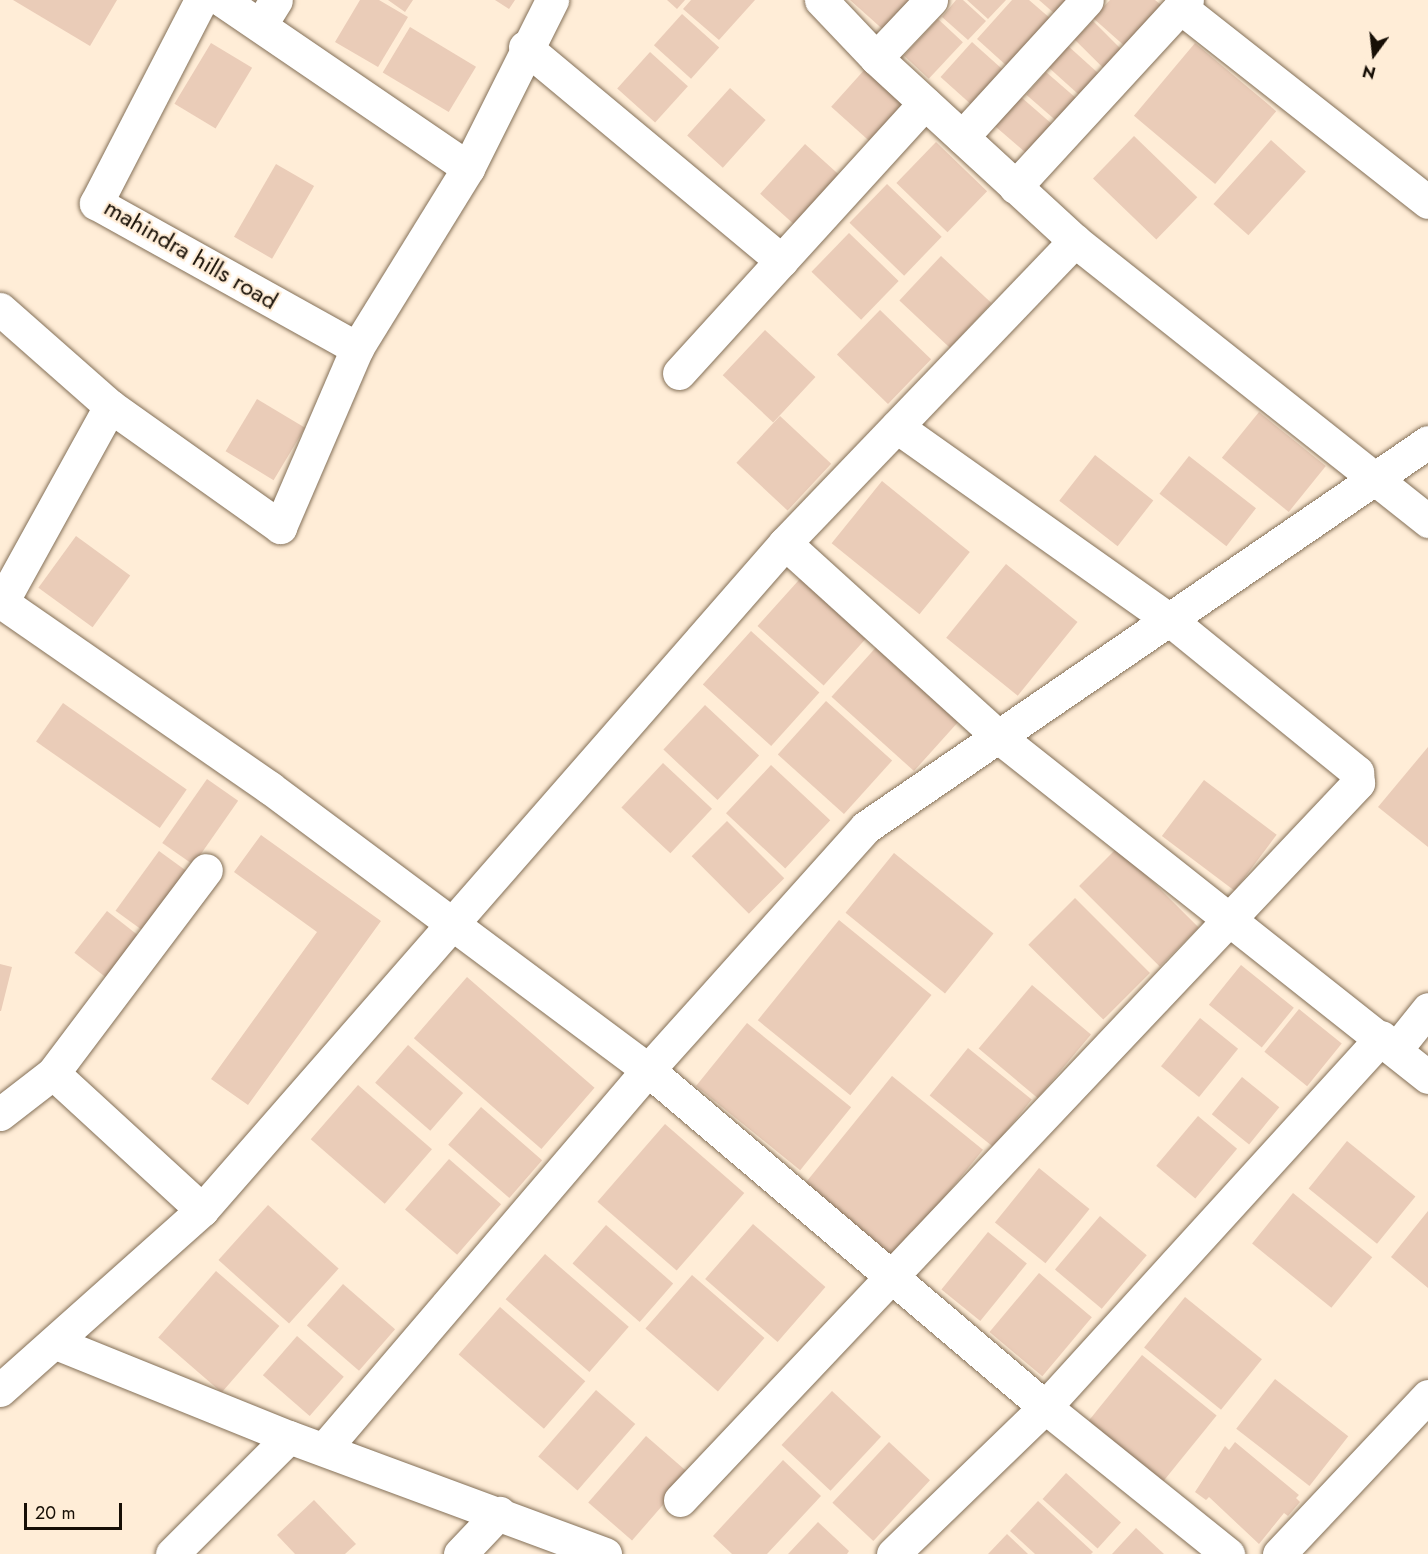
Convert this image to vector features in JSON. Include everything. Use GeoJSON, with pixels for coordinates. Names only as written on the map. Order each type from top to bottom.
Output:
{"type":"FeatureCollection","features":[{"type":"Feature","properties":{"kind":"street","name":"mahindra hills road"},"geometry":{"type":"LineString","coordinates":[[201,0],[96,202],[357,348]]}},
{"type":"Feature","properties":{"kind":"street"},"geometry":{"type":"LineString","coordinates":[[222,0],[269,12],[468,168]]}},
{"type":"Feature","properties":{"kind":"street"},"geometry":{"type":"LineString","coordinates":[[0,309],[111,406],[280,527],[357,348],[468,168],[525,47],[552,0]]}},
{"type":"Feature","properties":{"kind":"street"},"geometry":{"type":"LineString","coordinates":[[821,0],[876,58],[1075,241],[1428,521]]}},
{"type":"Feature","properties":{"kind":"street"},"geometry":{"type":"LineString","coordinates":[[876,58],[931,0]]}},
{"type":"Feature","properties":{"kind":"street"},"geometry":{"type":"LineString","coordinates":[[962,137],[1088,0]]}},
{"type":"Feature","properties":{"kind":"street"},"geometry":{"type":"LineString","coordinates":[[1015,187],[1183,4],[1428,202]]}},
{"type":"Feature","properties":{"kind":"street"},"geometry":{"type":"LineString","coordinates":[[525,47],[782,261]]}},
{"type":"Feature","properties":{"kind":"street"},"geometry":{"type":"LineString","coordinates":[[679,373],[925,103]]}},
{"type":"Feature","properties":{"kind":"street"},"geometry":{"type":"LineString","coordinates":[[0,1390],[56,1343],[202,1210],[785,543],[1075,241]]}},
{"type":"Feature","properties":{"kind":"street"},"geometry":{"type":"LineString","coordinates":[[111,406],[1,601],[270,788],[451,926],[648,1070],[1045,1407],[1228,1554]]}},
{"type":"Feature","properties":{"kind":"street"},"geometry":{"type":"LineString","coordinates":[[680,1500],[889,1274],[1226,918],[1354,792],[1357,772],[1171,621],[897,427]]}},
{"type":"Feature","properties":{"kind":"street"},"geometry":{"type":"LineString","coordinates":[[324,1449],[648,1070],[866,827],[1171,621],[1428,441]]}},
{"type":"Feature","properties":{"kind":"street"},"geometry":{"type":"LineString","coordinates":[[785,543],[1000,738],[1226,918],[1389,1043],[1428,1077]]}},
{"type":"Feature","properties":{"kind":"street"},"geometry":{"type":"LineString","coordinates":[[0,1114],[53,1073],[206,870]]}},
{"type":"Feature","properties":{"kind":"street"},"geometry":{"type":"LineString","coordinates":[[893,1554],[1045,1407],[1389,1043],[1428,1009]]}},
{"type":"Feature","properties":{"kind":"street"},"geometry":{"type":"LineString","coordinates":[[53,1073],[202,1210]]}},
{"type":"Feature","properties":{"kind":"street"},"geometry":{"type":"LineString","coordinates":[[56,1343],[289,1437],[605,1554]]}},
{"type":"Feature","properties":{"kind":"street"},"geometry":{"type":"LineString","coordinates":[[1279,1554],[1428,1396]]}},
{"type":"Feature","properties":{"kind":"street"},"geometry":{"type":"LineString","coordinates":[[172,1554],[289,1437]]}},
{"type":"Feature","properties":{"kind":"street"},"geometry":{"type":"LineString","coordinates":[[460,1554],[499,1513]]}},
{"type":"Feature","properties":{"kind":"building"},"geometry":{"type":"Polygon","coordinates":[[[13,0],[117,0],[90,46],[13,0]]]}},
{"type":"Feature","properties":{"kind":"building"},"geometry":{"type":"Polygon","coordinates":[[[360,0],[379,0],[408,17],[378,67],[335,42],[360,0]]]}},
{"type":"Feature","properties":{"kind":"building"},"geometry":{"type":"Polygon","coordinates":[[[388,0],[413,0],[405,12],[388,0]]]}},
{"type":"Feature","properties":{"kind":"building"},"geometry":{"type":"Polygon","coordinates":[[[495,0],[515,0],[509,9],[495,0]]]}},
{"type":"Feature","properties":{"kind":"building"},"geometry":{"type":"Polygon","coordinates":[[[667,0],[685,0],[677,9],[667,0]]]}},
{"type":"Feature","properties":{"kind":"building"},"geometry":{"type":"Polygon","coordinates":[[[691,0],[755,0],[719,40],[683,9],[691,0]]]}},
{"type":"Feature","properties":{"kind":"building"},"geometry":{"type":"Polygon","coordinates":[[[850,0],[918,0],[888,34],[850,0]]]}},
{"type":"Feature","properties":{"kind":"building"},"geometry":{"type":"Polygon","coordinates":[[[956,0],[963,0],[986,21],[968,40],[942,17],[956,0]]]}},
{"type":"Feature","properties":{"kind":"building"},"geometry":{"type":"Polygon","coordinates":[[[967,0],[1006,0],[988,19],[967,0]]]}},
{"type":"Feature","properties":{"kind":"building"},"geometry":{"type":"Polygon","coordinates":[[[1012,0],[1029,0],[1051,19],[1008,67],[977,39],[1012,0]]]}},
{"type":"Feature","properties":{"kind":"building"},"geometry":{"type":"Polygon","coordinates":[[[1039,0],[1068,0],[1055,14],[1039,0]]]}},
{"type":"Feature","properties":{"kind":"building"},"geometry":{"type":"Polygon","coordinates":[[[1110,0],[1155,0],[1165,8],[1128,49],[1093,18],[1110,0]]]}},
{"type":"Feature","properties":{"kind":"building"},"geometry":{"type":"Polygon","coordinates":[[[682,14],[719,47],[691,79],[654,45],[682,14]]]}},
{"type":"Feature","properties":{"kind":"building"},"geometry":{"type":"Polygon","coordinates":[[[938,19],[963,42],[929,79],[904,56],[938,19]]]}},
{"type":"Feature","properties":{"kind":"building"},"geometry":{"type":"Polygon","coordinates":[[[1093,21],[1123,51],[1104,69],[1075,39],[1093,21]]]}},
{"type":"Feature","properties":{"kind":"building"},"geometry":{"type":"Polygon","coordinates":[[[410,27],[476,67],[449,112],[383,72],[410,27]]]}},
{"type":"Feature","properties":{"kind":"building"},"geometry":{"type":"Polygon","coordinates":[[[972,42],[1008,74],[976,109],[941,77],[972,42]]]}},
{"type":"Feature","properties":{"kind":"building"},"geometry":{"type":"Polygon","coordinates":[[[211,43],[252,68],[216,129],[174,104],[211,43]]]}},
{"type":"Feature","properties":{"kind":"building"},"geometry":{"type":"Polygon","coordinates":[[[1195,43],[1276,111],[1215,184],[1134,116],[1195,43]]]}},
{"type":"Feature","properties":{"kind":"building"},"geometry":{"type":"Polygon","coordinates":[[[1067,45],[1102,76],[1083,98],[1048,67],[1067,45]]]}},
{"type":"Feature","properties":{"kind":"building"},"geometry":{"type":"Polygon","coordinates":[[[650,52],[688,86],[655,123],[617,88],[650,52]]]}},
{"type":"Feature","properties":{"kind":"building"},"geometry":{"type":"Polygon","coordinates":[[[866,68],[905,103],[870,141],[831,107],[866,68]]]}},
{"type":"Feature","properties":{"kind":"building"},"geometry":{"type":"Polygon","coordinates":[[[1046,72],[1076,98],[1057,121],[1026,95],[1046,72]]]}},
{"type":"Feature","properties":{"kind":"building"},"geometry":{"type":"Polygon","coordinates":[[[730,88],[766,120],[723,168],[687,136],[730,88]]]}},
{"type":"Feature","properties":{"kind":"building"},"geometry":{"type":"Polygon","coordinates":[[[1021,97],[1056,127],[1030,157],[995,126],[1021,97]]]}},
{"type":"Feature","properties":{"kind":"building"},"geometry":{"type":"Polygon","coordinates":[[[1134,136],[1197,197],[1156,240],[1093,178],[1134,136]]]}},
{"type":"Feature","properties":{"kind":"building"},"geometry":{"type":"Polygon","coordinates":[[[1271,140],[1306,171],[1248,235],[1213,204],[1271,140]]]}},
{"type":"Feature","properties":{"kind":"building"},"geometry":{"type":"Polygon","coordinates":[[[936,142],[987,191],[947,232],[896,183],[936,142]]]}},
{"type":"Feature","properties":{"kind":"building"},"geometry":{"type":"Polygon","coordinates":[[[805,144],[840,175],[795,225],[760,194],[805,144]]]}},
{"type":"Feature","properties":{"kind":"building"},"geometry":{"type":"Polygon","coordinates":[[[276,164],[314,186],[272,259],[234,237],[276,164]]]}},
{"type":"Feature","properties":{"kind":"building"},"geometry":{"type":"Polygon","coordinates":[[[887,184],[942,237],[904,276],[849,223],[887,184]]]}},
{"type":"Feature","properties":{"kind":"building"},"geometry":{"type":"Polygon","coordinates":[[[849,233],[899,281],[861,320],[811,272],[849,233]]]}},
{"type":"Feature","properties":{"kind":"building"},"geometry":{"type":"Polygon","coordinates":[[[941,256],[991,303],[950,348],[899,301],[941,256]]]}},
{"type":"Feature","properties":{"kind":"building"},"geometry":{"type":"Polygon","coordinates":[[[880,310],[931,359],[888,404],[837,355],[880,310]]]}},
{"type":"Feature","properties":{"kind":"building"},"geometry":{"type":"Polygon","coordinates":[[[765,330],[815,377],[773,422],[723,375],[765,330]]]}},
{"type":"Feature","properties":{"kind":"building"},"geometry":{"type":"Polygon","coordinates":[[[257,399],[305,428],[274,480],[226,451],[257,399]]]}},
{"type":"Feature","properties":{"kind":"building"},"geometry":{"type":"Polygon","coordinates":[[[1259,412],[1326,466],[1289,512],[1222,458],[1259,412]]]}},
{"type":"Feature","properties":{"kind":"building"},"geometry":{"type":"Polygon","coordinates":[[[780,416],[831,464],[788,511],[736,463],[780,416]]]}},
{"type":"Feature","properties":{"kind":"building"},"geometry":{"type":"Polygon","coordinates":[[[1095,455],[1153,501],[1118,546],[1059,501],[1095,455]]]}},
{"type":"Feature","properties":{"kind":"building"},"geometry":{"type":"Polygon","coordinates":[[[1189,456],[1256,508],[1226,546],[1159,494],[1189,456]]]}},
{"type":"Feature","properties":{"kind":"building"},"geometry":{"type":"Polygon","coordinates":[[[882,481],[970,552],[919,614],[832,543],[882,481]]]}},
{"type":"Feature","properties":{"kind":"building"},"geometry":{"type":"Polygon","coordinates":[[[76,536],[130,575],[93,627],[38,588],[76,536]]]}},
{"type":"Feature","properties":{"kind":"building"},"geometry":{"type":"Polygon","coordinates":[[[1006,564],[1077,622],[1018,696],[946,638],[1006,564]]]}},
{"type":"Feature","properties":{"kind":"building"},"geometry":{"type":"Polygon","coordinates":[[[807,571],[873,631],[824,686],[757,626],[807,571]]]}},
{"type":"Feature","properties":{"kind":"building"},"geometry":{"type":"Polygon","coordinates":[[[751,631],[819,693],[771,746],[703,685],[751,631]]]}},
{"type":"Feature","properties":{"kind":"building"},"geometry":{"type":"Polygon","coordinates":[[[879,644],[961,718],[914,771],[831,697],[879,644]]]}},
{"type":"Feature","properties":{"kind":"building"},"geometry":{"type":"Polygon","coordinates":[[[826,701],[892,761],[844,814],[778,755],[826,701]]]}},
{"type":"Feature","properties":{"kind":"building"},"geometry":{"type":"Polygon","coordinates":[[[63,703],[187,790],[160,828],[36,742],[63,703]]]}},
{"type":"Feature","properties":{"kind":"building"},"geometry":{"type":"Polygon","coordinates":[[[705,705],[759,755],[718,800],[663,750],[705,705]]]}},
{"type":"Feature","properties":{"kind":"building"},"geometry":{"type":"Polygon","coordinates":[[[1428,747],[1428,847],[1378,807],[1428,747]]]}},
{"type":"Feature","properties":{"kind":"building"},"geometry":{"type":"Polygon","coordinates":[[[663,763],[712,809],[670,853],[621,808],[663,763]]]}},
{"type":"Feature","properties":{"kind":"building"},"geometry":{"type":"Polygon","coordinates":[[[771,765],[830,820],[785,869],[726,813],[771,765]]]}},
{"type":"Feature","properties":{"kind":"building"},"geometry":{"type":"Polygon","coordinates":[[[207,779],[238,801],[193,865],[162,843],[207,779]]]}},
{"type":"Feature","properties":{"kind":"building"},"geometry":{"type":"Polygon","coordinates":[[[1204,780],[1277,835],[1235,891],[1162,836],[1204,780]]]}},
{"type":"Feature","properties":{"kind":"building"},"geometry":{"type":"Polygon","coordinates":[[[727,821],[784,878],[749,914],[692,856],[727,821]]]}},
{"type":"Feature","properties":{"kind":"building"},"geometry":{"type":"Polygon","coordinates":[[[261,835],[381,921],[248,1105],[211,1079],[317,932],[234,872],[261,835]]]}},
{"type":"Feature","properties":{"kind":"building"},"geometry":{"type":"Polygon","coordinates":[[[1118,847],[1199,928],[1160,967],[1079,886],[1118,847]]]}},
{"type":"Feature","properties":{"kind":"building"},"geometry":{"type":"Polygon","coordinates":[[[159,851],[187,871],[143,931],[116,911],[159,851]]]}},
{"type":"Feature","properties":{"kind":"building"},"geometry":{"type":"Polygon","coordinates":[[[894,853],[993,934],[945,993],[846,913],[894,853]]]}},
{"type":"Feature","properties":{"kind":"building"},"geometry":{"type":"Polygon","coordinates":[[[1075,898],[1150,973],[1103,1020],[1028,945],[1075,898]]]}},
{"type":"Feature","properties":{"kind":"building"},"geometry":{"type":"Polygon","coordinates":[[[107,911],[139,936],[107,978],[74,953],[107,911]]]}},
{"type":"Feature","properties":{"kind":"building"},"geometry":{"type":"Polygon","coordinates":[[[839,920],[931,995],[850,1095],[758,1020],[839,920]]]}},
{"type":"Feature","properties":{"kind":"building"},"geometry":{"type":"Polygon","coordinates":[[[0,964],[12,967],[1,1011],[0,1011],[0,964]]]}},
{"type":"Feature","properties":{"kind":"building"},"geometry":{"type":"Polygon","coordinates":[[[1241,965],[1294,1008],[1262,1047],[1209,1005],[1241,965]]]}},
{"type":"Feature","properties":{"kind":"building"},"geometry":{"type":"Polygon","coordinates":[[[467,977],[595,1088],[541,1149],[414,1038],[467,977]]]}},
{"type":"Feature","properties":{"kind":"building"},"geometry":{"type":"Polygon","coordinates":[[[1032,985],[1091,1034],[1038,1098],[979,1049],[1032,985]]]}},
{"type":"Feature","properties":{"kind":"building"},"geometry":{"type":"Polygon","coordinates":[[[1299,1009],[1342,1044],[1307,1086],[1264,1052],[1299,1009]]]}},
{"type":"Feature","properties":{"kind":"building"},"geometry":{"type":"Polygon","coordinates":[[[1200,1018],[1238,1049],[1199,1097],[1161,1066],[1200,1018]]]}},
{"type":"Feature","properties":{"kind":"building"},"geometry":{"type":"Polygon","coordinates":[[[747,1023],[851,1107],[800,1170],[696,1086],[747,1023]]]}},
{"type":"Feature","properties":{"kind":"building"},"geometry":{"type":"Polygon","coordinates":[[[408,1045],[463,1093],[430,1131],[375,1083],[408,1045]]]}},
{"type":"Feature","properties":{"kind":"building"},"geometry":{"type":"Polygon","coordinates":[[[968,1048],[1032,1100],[993,1147],[930,1095],[968,1048]]]}},
{"type":"Feature","properties":{"kind":"building"},"geometry":{"type":"Polygon","coordinates":[[[892,1076],[983,1150],[892,1262],[801,1188],[892,1076]]]}},
{"type":"Feature","properties":{"kind":"building"},"geometry":{"type":"Polygon","coordinates":[[[1242,1077],[1279,1107],[1249,1145],[1212,1114],[1242,1077]]]}},
{"type":"Feature","properties":{"kind":"building"},"geometry":{"type":"Polygon","coordinates":[[[358,1085],[432,1149],[385,1204],[311,1139],[358,1085]]]}},
{"type":"Feature","properties":{"kind":"building"},"geometry":{"type":"Polygon","coordinates":[[[481,1107],[542,1160],[509,1198],[448,1145],[481,1107]]]}},
{"type":"Feature","properties":{"kind":"building"},"geometry":{"type":"Polygon","coordinates":[[[1198,1116],[1237,1149],[1195,1199],[1156,1166],[1198,1116]]]}},
{"type":"Feature","properties":{"kind":"building"},"geometry":{"type":"Polygon","coordinates":[[[665,1124],[744,1193],[677,1271],[597,1202],[665,1124]]]}},
{"type":"Feature","properties":{"kind":"building"},"geometry":{"type":"Polygon","coordinates":[[[1347,1141],[1415,1196],[1377,1244],[1309,1188],[1347,1141]]]}},
{"type":"Feature","properties":{"kind":"building"},"geometry":{"type":"Polygon","coordinates":[[[449,1159],[501,1204],[457,1255],[405,1210],[449,1159]]]}},
{"type":"Feature","properties":{"kind":"building"},"geometry":{"type":"Polygon","coordinates":[[[1039,1168],[1090,1209],[1045,1263],[995,1222],[1039,1168]]]}},
{"type":"Feature","properties":{"kind":"building"},"geometry":{"type":"Polygon","coordinates":[[[1293,1193],[1372,1257],[1331,1308],[1252,1244],[1293,1193]]]}},
{"type":"Feature","properties":{"kind":"building"},"geometry":{"type":"Polygon","coordinates":[[[268,1205],[339,1269],[289,1324],[218,1260],[268,1205]]]}},
{"type":"Feature","properties":{"kind":"building"},"geometry":{"type":"Polygon","coordinates":[[[1428,1211],[1428,1288],[1391,1257],[1428,1211]]]}},
{"type":"Feature","properties":{"kind":"building"},"geometry":{"type":"Polygon","coordinates":[[[1100,1216],[1147,1255],[1102,1309],[1055,1270],[1100,1216]]]}},
{"type":"Feature","properties":{"kind":"building"},"geometry":{"type":"Polygon","coordinates":[[[753,1224],[825,1287],[778,1342],[705,1279],[753,1224]]]}},
{"type":"Feature","properties":{"kind":"building"},"geometry":{"type":"Polygon","coordinates":[[[606,1225],[673,1283],[640,1322],[573,1263],[606,1225]]]}},
{"type":"Feature","properties":{"kind":"building"},"geometry":{"type":"Polygon","coordinates":[[[988,1232],[1027,1263],[980,1321],[941,1290],[988,1232]]]}},
{"type":"Feature","properties":{"kind":"building"},"geometry":{"type":"Polygon","coordinates":[[[545,1254],[629,1327],[589,1372],[506,1299],[545,1254]]]}},
{"type":"Feature","properties":{"kind":"building"},"geometry":{"type":"Polygon","coordinates":[[[216,1271],[279,1326],[222,1393],[158,1337],[216,1271]]]}},
{"type":"Feature","properties":{"kind":"building"},"geometry":{"type":"Polygon","coordinates":[[[1039,1273],[1092,1317],[1042,1376],[990,1332],[1039,1273]]]}},
{"type":"Feature","properties":{"kind":"building"},"geometry":{"type":"Polygon","coordinates":[[[692,1275],[764,1338],[718,1392],[645,1329],[692,1275]]]}},
{"type":"Feature","properties":{"kind":"building"},"geometry":{"type":"Polygon","coordinates":[[[343,1284],[395,1329],[359,1371],[307,1326],[343,1284]]]}},
{"type":"Feature","properties":{"kind":"building"},"geometry":{"type":"Polygon","coordinates":[[[1185,1297],[1262,1359],[1221,1410],[1144,1348],[1185,1297]]]}},
{"type":"Feature","properties":{"kind":"building"},"geometry":{"type":"Polygon","coordinates":[[[500,1307],[585,1381],[544,1429],[459,1355],[500,1307]]]}},
{"type":"Feature","properties":{"kind":"building"},"geometry":{"type":"Polygon","coordinates":[[[297,1336],[344,1377],[310,1416],[263,1375],[297,1336]]]}},
{"type":"Feature","properties":{"kind":"building"},"geometry":{"type":"Polygon","coordinates":[[[1142,1355],[1217,1415],[1162,1482],[1088,1422],[1142,1355]]]}},
{"type":"Feature","properties":{"kind":"building"},"geometry":{"type":"Polygon","coordinates":[[[1275,1379],[1348,1436],[1309,1486],[1236,1429],[1275,1379]]]}},
{"type":"Feature","properties":{"kind":"building"},"geometry":{"type":"Polygon","coordinates":[[[596,1390],[635,1424],[578,1491],[538,1456],[596,1390]]]}},
{"type":"Feature","properties":{"kind":"building"},"geometry":{"type":"Polygon","coordinates":[[[832,1391],[881,1437],[831,1491],[782,1445],[832,1391]]]}},
{"type":"Feature","properties":{"kind":"building"},"geometry":{"type":"Polygon","coordinates":[[[646,1436],[690,1474],[632,1540],[588,1502],[646,1436]]]}},
{"type":"Feature","properties":{"kind":"building"},"geometry":{"type":"Polygon","coordinates":[[[889,1442],[930,1480],[873,1541],[832,1503],[889,1442]]]}},
{"type":"Feature","properties":{"kind":"building"},"geometry":{"type":"Polygon","coordinates":[[[1235,1442],[1299,1495],[1296,1498],[1300,1502],[1288,1516],[1284,1513],[1259,1544],[1209,1497],[1206,1500],[1195,1492],[1225,1446],[1229,1450],[1235,1442]]]}},
{"type":"Feature","properties":{"kind":"building"},"geometry":{"type":"Polygon","coordinates":[[[783,1460],[821,1496],[767,1554],[732,1554],[713,1536],[783,1460]]]}},
{"type":"Feature","properties":{"kind":"building"},"geometry":{"type":"Polygon","coordinates":[[[1066,1473],[1121,1523],[1098,1549],[1043,1499],[1066,1473]]]}},
{"type":"Feature","properties":{"kind":"building"},"geometry":{"type":"Polygon","coordinates":[[[314,1500],[356,1544],[345,1554],[295,1554],[277,1535],[314,1500]]]}},
{"type":"Feature","properties":{"kind":"building"},"geometry":{"type":"Polygon","coordinates":[[[1038,1501],[1093,1552],[1091,1554],[1035,1554],[1010,1531],[1038,1501]]]}},
{"type":"Feature","properties":{"kind":"building"},"geometry":{"type":"Polygon","coordinates":[[[818,1522],[849,1551],[847,1554],[788,1554],[818,1522]]]}},
{"type":"Feature","properties":{"kind":"building"},"geometry":{"type":"Polygon","coordinates":[[[1136,1528],[1164,1554],[1112,1554],[1136,1528]]]}},
{"type":"Feature","properties":{"kind":"building"},"geometry":{"type":"Polygon","coordinates":[[[1007,1534],[1028,1554],[988,1554],[1007,1534]]]}}]}
